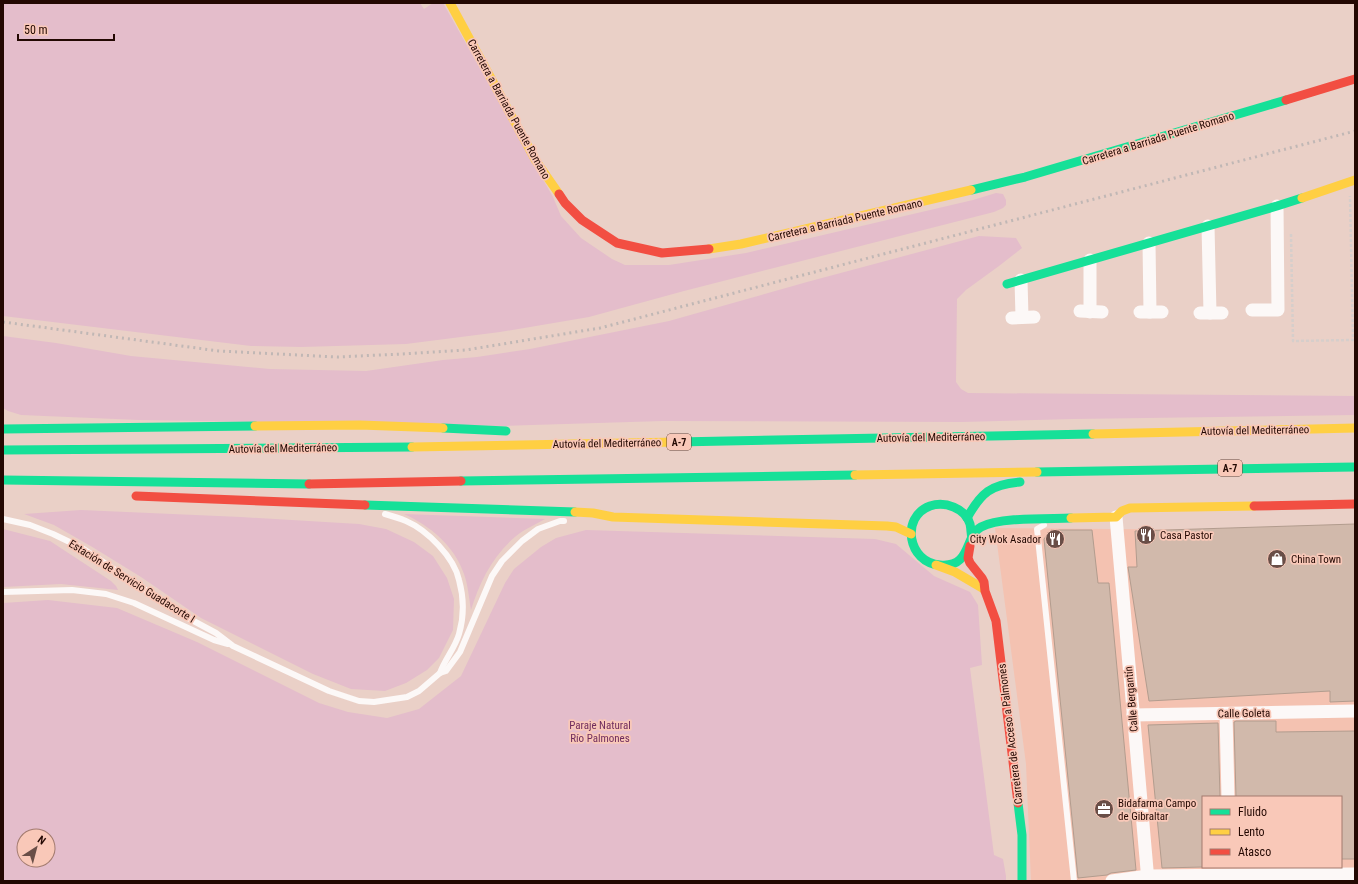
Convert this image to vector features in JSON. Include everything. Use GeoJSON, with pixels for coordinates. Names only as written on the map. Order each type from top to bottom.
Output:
{"type":"FeatureCollection","features":[{"type":"Feature","properties":{"kind":"main road","name":"Carretera a Barriada Puente Romano"},"geometry":{"type":"LineString","coordinates":[[450,3],[536,161],[565,203],[582,220],[618,243],[640,250],[662,253],[699,250],[741,244],[1024,177],[1355,79]]}},
{"type":"Feature","properties":{"kind":"main road"},"geometry":{"type":"LineString","coordinates":[[1007,284],[1277,206],[1352,181]]}},
{"type":"Feature","properties":{"kind":"main road"},"geometry":{"type":"LineString","coordinates":[[3,429],[360,425],[512,431]]}},
{"type":"Feature","properties":{"kind":"main road","name":"Autovía del Mediterráneo"},"geometry":{"type":"LineString","coordinates":[[3,450],[178,450],[602,444],[1355,428]]}},
{"type":"Feature","properties":{"kind":"main road"},"geometry":{"type":"LineString","coordinates":[[578,436],[602,444]]}},
{"type":"Feature","properties":{"kind":"main road","name":"A-7"},"geometry":{"type":"LineString","coordinates":[[3,480],[302,484],[1355,466]]}},
{"type":"Feature","properties":{"kind":"main road"},"geometry":{"type":"LineString","coordinates":[[1092,482],[1106,470]]}},
{"type":"Feature","properties":{"kind":"main road"},"geometry":{"type":"LineString","coordinates":[[967,518],[980,496],[989,489],[1004,482],[1028,482]]}},
{"type":"Feature","properties":{"kind":"main road"},"geometry":{"type":"LineString","coordinates":[[127,496],[593,513],[614,517],[886,526],[896,527],[911,534]]}},
{"type":"Feature","properties":{"kind":"main road"},"geometry":{"type":"LineString","coordinates":[[971,543],[972,532],[967,518],[956,508],[950,505],[935,504],[928,506],[916,516],[913,522],[911,534],[912,544],[920,557],[933,564],[955,572],[977,587],[984,589]]}},
{"type":"Feature","properties":{"kind":"main road"},"geometry":{"type":"LineString","coordinates":[[933,564],[948,565],[955,562],[966,553],[975,531],[979,528],[1000,522],[1058,518],[1116,517],[1119,512],[1130,508],[1355,504]]}},
{"type":"Feature","properties":{"kind":"main road","name":"Carretera de Acceso a Palmones"},"geometry":{"type":"LineString","coordinates":[[971,543],[968,555],[969,560],[984,581],[984,589],[996,620],[1022,835],[1022,881]]}},
{"type":"Feature","properties":{"kind":"street"},"geometry":{"type":"LineString","coordinates":[[1252,310],[1278,310],[1277,206]]}},
{"type":"Feature","properties":{"kind":"street"},"geometry":{"type":"LineString","coordinates":[[1208,226],[1211,313]]}},
{"type":"Feature","properties":{"kind":"street"},"geometry":{"type":"LineString","coordinates":[[1148,243],[1151,312]]}},
{"type":"Feature","properties":{"kind":"street"},"geometry":{"type":"LineString","coordinates":[[1090,260],[1091,311]]}},
{"type":"Feature","properties":{"kind":"street"},"geometry":{"type":"LineString","coordinates":[[1021,280],[1023,317]]}},
{"type":"Feature","properties":{"kind":"street","name":"Calle Bergantín"},"geometry":{"type":"LineString","coordinates":[[1116,517],[1148,879]]}},
{"type":"Feature","properties":{"kind":"street","name":"Calle Goleta"},"geometry":{"type":"LineString","coordinates":[[1133,715],[1355,711]]}},
{"type":"Feature","properties":{"kind":"street"},"geometry":{"type":"LineString","coordinates":[[1226,714],[1228,796]]}},
{"type":"Feature","properties":{"kind":"street"},"geometry":{"type":"LineString","coordinates":[[1112,881],[1229,871],[1355,874]]}},
{"type":"Feature","properties":{"kind":"lane"},"geometry":{"type":"LineString","coordinates":[[296,502],[375,512],[406,521],[436,542],[450,560],[459,579],[463,612],[458,636],[443,664],[440,673]]}},
{"type":"Feature","properties":{"kind":"lane"},"geometry":{"type":"LineString","coordinates":[[587,520],[614,517]]}},
{"type":"Feature","properties":{"kind":"lane"},"geometry":{"type":"LineString","coordinates":[[1058,518],[1037,529],[1074,881]]}},
{"type":"Feature","properties":{"kind":"lane","name":"Estación de Servicio Guadacorte I"},"geometry":{"type":"LineString","coordinates":[[3,519],[30,525],[82,548],[233,646]]}},
{"type":"Feature","properties":{"kind":"lane","name":"Estación de Servicio Guadacorte I"},"geometry":{"type":"LineString","coordinates":[[3,592],[72,590],[106,594],[134,603],[214,640],[233,646],[329,691],[359,701],[374,702],[407,697],[419,691],[440,673],[446,671],[460,652],[492,576],[502,561],[522,541],[538,529],[560,521],[573,521]]}},
{"type":"Feature","properties":{"kind":"path"},"geometry":{"type":"LineString","coordinates":[[1291,232],[1293,341],[1353,340],[1352,181]]}},
{"type":"Feature","properties":{"kind":"shaded area"},"geometry":{"type":"Polygon","coordinates":[[[995,528],[1355,531],[1355,881],[1031,881],[1026,764],[995,528]]]}},
{"type":"Feature","properties":{"kind":"green space"},"geometry":{"type":"Polygon","coordinates":[[[3,3],[420,3],[424,9],[433,3],[443,3],[553,197],[561,216],[581,238],[612,259],[625,265],[669,265],[746,253],[973,200],[996,193],[1003,194],[1006,200],[1006,205],[994,212],[684,291],[589,317],[500,332],[406,344],[301,347],[251,346],[3,316],[3,3]]]}},
{"type":"Feature","properties":{"kind":"green space"},"geometry":{"type":"Polygon","coordinates":[[[979,236],[1016,238],[1022,248],[966,290],[957,299],[956,382],[961,389],[968,393],[1355,396],[1355,415],[962,422],[663,421],[504,426],[139,420],[21,415],[3,408],[3,336],[56,343],[131,356],[270,369],[366,371],[530,349],[669,321],[979,236]]]}},
{"type":"Feature","properties":{"kind":"green space"},"geometry":{"type":"Polygon","coordinates":[[[81,510],[359,524],[386,529],[414,542],[433,556],[447,578],[454,599],[453,630],[439,658],[427,670],[406,683],[385,691],[351,689],[313,674],[201,618],[141,577],[94,548],[54,525],[24,514],[81,510]]]}},
{"type":"Feature","properties":{"kind":"green space"},"geometry":{"type":"Polygon","coordinates":[[[404,514],[545,519],[513,538],[497,556],[484,577],[471,610],[465,578],[460,564],[454,554],[432,531],[423,524],[404,514]]]}},
{"type":"Feature","properties":{"kind":"green space"},"geometry":{"type":"Polygon","coordinates":[[[3,529],[50,541],[111,581],[118,590],[61,584],[3,587],[3,529]]]}},
{"type":"Feature","properties":{"kind":"green space","name":"Paraje Natural Río Palmones"},"geometry":{"type":"Polygon","coordinates":[[[586,530],[875,539],[896,544],[934,576],[970,592],[978,605],[982,665],[970,668],[994,855],[1003,859],[1006,881],[3,881],[3,603],[48,600],[117,608],[197,642],[319,703],[348,712],[387,718],[419,709],[461,676],[505,583],[514,569],[541,547],[556,538],[586,530]]]}},
{"type":"Feature","properties":{"kind":"building"},"geometry":{"type":"Polygon","coordinates":[[[1355,524],[1355,701],[1330,702],[1330,691],[1149,701],[1128,567],[1137,567],[1135,531],[1355,524]]]}},
{"type":"Feature","properties":{"kind":"building"},"geometry":{"type":"Polygon","coordinates":[[[1051,530],[1092,530],[1098,583],[1109,583],[1136,870],[1078,878],[1044,539],[1051,530]]]}},
{"type":"Feature","properties":{"kind":"building"},"geometry":{"type":"Polygon","coordinates":[[[1276,721],[1276,732],[1355,731],[1355,859],[1342,859],[1342,796],[1236,796],[1234,722],[1276,721]]]}},
{"type":"Feature","properties":{"kind":"building"},"geometry":{"type":"Polygon","coordinates":[[[1218,723],[1220,796],[1202,796],[1202,867],[1162,868],[1148,725],[1218,723]]]}},
{"type":"Feature","properties":{"kind":"railway"},"geometry":{"type":"LineString","coordinates":[[3,322],[219,351],[337,357],[466,350],[600,328],[1355,131]]}},
{"type":"Feature","properties":{"kind":"traffic: fast"},"geometry":{"type":"LineString","coordinates":[[971,190],[1025,177],[1286,100]]}},
{"type":"Feature","properties":{"kind":"traffic: fast"},"geometry":{"type":"LineString","coordinates":[[1007,284],[1302,198]]}},
{"type":"Feature","properties":{"kind":"traffic: fast"},"geometry":{"type":"LineString","coordinates":[[3,429],[255,426]]}},
{"type":"Feature","properties":{"kind":"traffic: fast"},"geometry":{"type":"LineString","coordinates":[[443,428],[506,431]]}},
{"type":"Feature","properties":{"kind":"traffic: fast"},"geometry":{"type":"LineString","coordinates":[[677,442],[1093,434]]}},
{"type":"Feature","properties":{"kind":"traffic: fast"},"geometry":{"type":"LineString","coordinates":[[3,450],[412,447]]}},
{"type":"Feature","properties":{"kind":"traffic: fast"},"geometry":{"type":"LineString","coordinates":[[1037,472],[1355,467]]}},
{"type":"Feature","properties":{"kind":"traffic: fast"},"geometry":{"type":"LineString","coordinates":[[461,481],[855,475]]}},
{"type":"Feature","properties":{"kind":"traffic: fast"},"geometry":{"type":"LineString","coordinates":[[3,480],[309,484]]}},
{"type":"Feature","properties":{"kind":"traffic: fast"},"geometry":{"type":"LineString","coordinates":[[967,518],[977,502],[988,491],[1001,485],[1020,482]]}},
{"type":"Feature","properties":{"kind":"traffic: fast"},"geometry":{"type":"LineString","coordinates":[[972,539],[972,537],[971,535],[971,527],[967,518],[959,510],[948,505],[942,504],[930,506],[921,512],[914,520],[912,539],[915,548],[921,556],[929,562],[940,565],[950,565],[958,562],[963,557],[972,537],[981,527],[1012,520],[1071,518]]}},
{"type":"Feature","properties":{"kind":"traffic: fast"},"geometry":{"type":"LineString","coordinates":[[365,505],[575,512]]}},
{"type":"Feature","properties":{"kind":"traffic: fast"},"geometry":{"type":"LineString","coordinates":[[1018,803],[1022,835],[1022,881]]}},
{"type":"Feature","properties":{"kind":"traffic: slow"},"geometry":{"type":"LineString","coordinates":[[450,3],[536,161],[559,194]]}},
{"type":"Feature","properties":{"kind":"traffic: slow"},"geometry":{"type":"LineString","coordinates":[[1302,198],[1355,180]]}},
{"type":"Feature","properties":{"kind":"traffic: slow"},"geometry":{"type":"LineString","coordinates":[[709,249],[741,244],[971,190]]}},
{"type":"Feature","properties":{"kind":"traffic: slow"},"geometry":{"type":"LineString","coordinates":[[255,426],[360,425],[443,428]]}},
{"type":"Feature","properties":{"kind":"traffic: slow"},"geometry":{"type":"LineString","coordinates":[[1093,434],[1355,428]]}},
{"type":"Feature","properties":{"kind":"traffic: slow"},"geometry":{"type":"LineString","coordinates":[[412,447],[677,442]]}},
{"type":"Feature","properties":{"kind":"traffic: slow"},"geometry":{"type":"LineString","coordinates":[[855,475],[1037,472]]}},
{"type":"Feature","properties":{"kind":"traffic: slow"},"geometry":{"type":"LineString","coordinates":[[1071,518],[1116,517],[1122,511],[1130,508],[1254,506]]}},
{"type":"Feature","properties":{"kind":"traffic: slow"},"geometry":{"type":"LineString","coordinates":[[575,512],[593,513],[613,517],[887,526],[896,527],[911,534]]}},
{"type":"Feature","properties":{"kind":"traffic: slow"},"geometry":{"type":"LineString","coordinates":[[936,565],[955,572],[984,589]]}},
{"type":"Feature","properties":{"kind":"traffic: jam"},"geometry":{"type":"LineString","coordinates":[[1286,100],[1355,79]]}},
{"type":"Feature","properties":{"kind":"traffic: jam"},"geometry":{"type":"LineString","coordinates":[[559,194],[565,203],[582,220],[617,243],[662,253],[709,249]]}},
{"type":"Feature","properties":{"kind":"traffic: jam"},"geometry":{"type":"LineString","coordinates":[[309,484],[461,481]]}},
{"type":"Feature","properties":{"kind":"traffic: jam"},"geometry":{"type":"LineString","coordinates":[[136,496],[365,505]]}},
{"type":"Feature","properties":{"kind":"traffic: jam"},"geometry":{"type":"LineString","coordinates":[[1254,506],[1355,504]]}},
{"type":"Feature","properties":{"kind":"traffic: jam"},"geometry":{"type":"LineString","coordinates":[[970,546],[968,558],[984,582],[985,591],[996,621],[1018,803]]}},
{"type":"Feature","properties":{"kind":"place","name":"Casa Pastor"},"geometry":{"type":"Point","coordinates":[1146,535]}},
{"type":"Feature","properties":{"kind":"place","name":"City Wok Asador"},"geometry":{"type":"Point","coordinates":[1055,539]}},
{"type":"Feature","properties":{"kind":"place","name":"China Town"},"geometry":{"type":"Point","coordinates":[1277,559]}},
{"type":"Feature","properties":{"kind":"place","name":"Bidafarma Campo de Gibraltar"},"geometry":{"type":"Point","coordinates":[1104,809]}}]}
